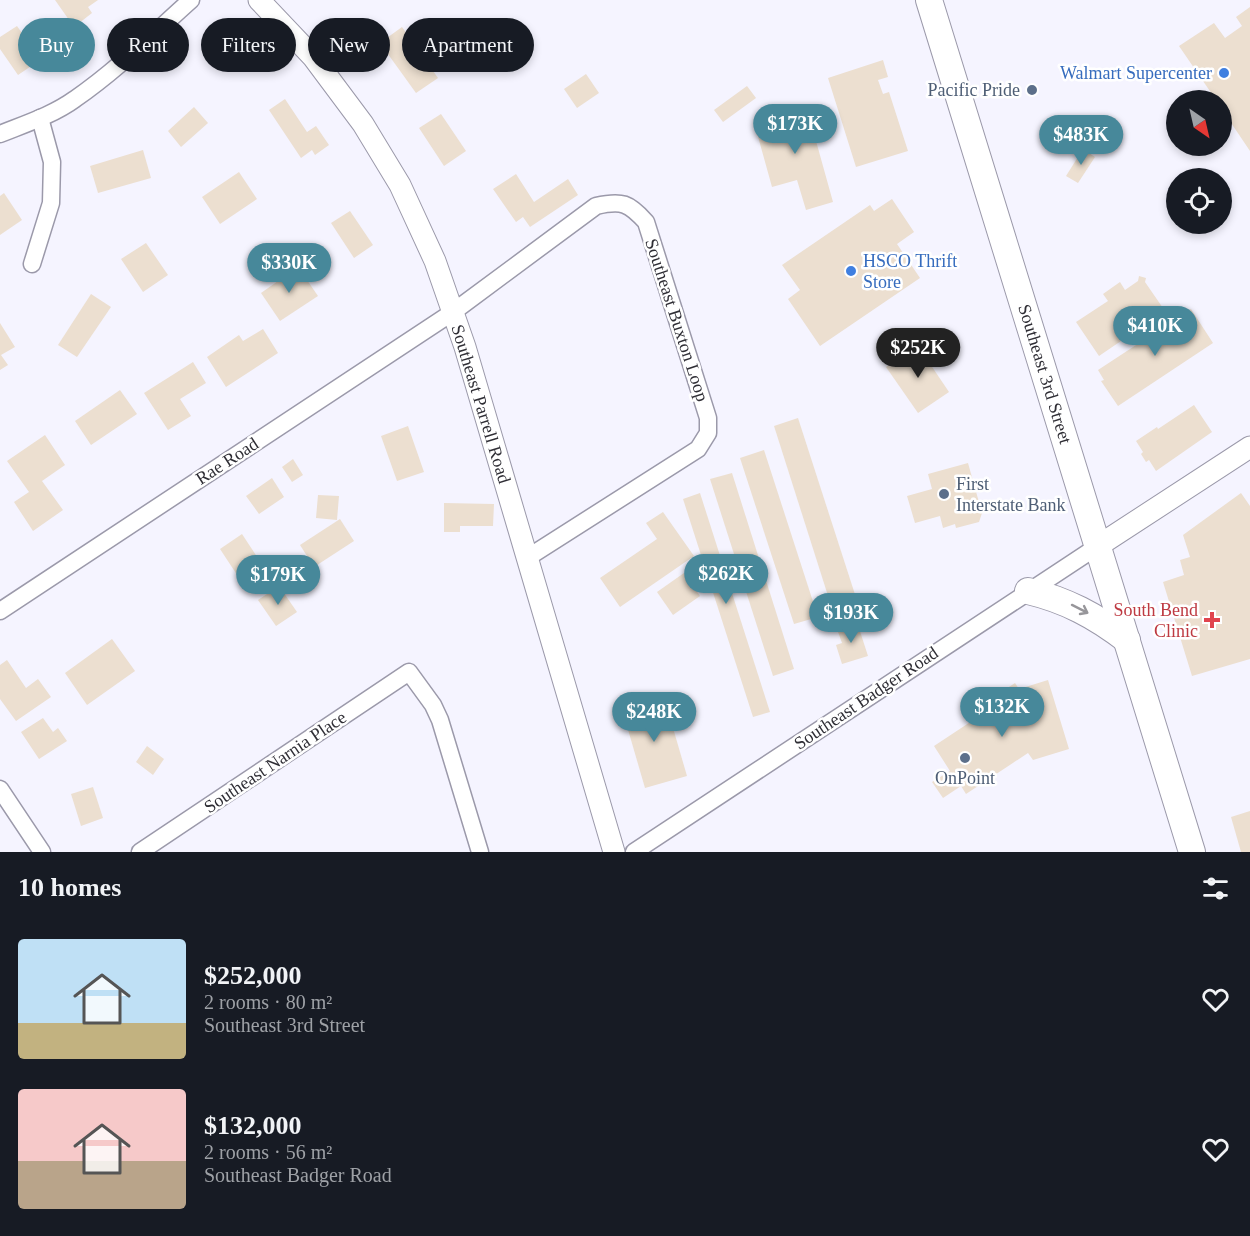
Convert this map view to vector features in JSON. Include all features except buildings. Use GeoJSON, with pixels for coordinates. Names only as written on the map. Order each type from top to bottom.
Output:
{"type":"FeatureCollection","features":[{"type":"Feature","properties":{"kind":"main road","name":"Southeast 3rd Street"},"geometry":{"type":"LineString","coordinates":[[929,0],[1192,852]]}},
{"type":"Feature","properties":{"kind":"main road"},"geometry":{"type":"LineString","coordinates":[[1028,591],[1080,608],[1127,640]]}},
{"type":"Feature","properties":{"kind":"street"},"geometry":{"type":"LineString","coordinates":[[0,134],[40,118],[81,94],[113,70],[190,0]]}},
{"type":"Feature","properties":{"kind":"street","name":"Southeast Parrell Road"},"geometry":{"type":"LineString","coordinates":[[260,0],[313,57],[363,124],[400,185],[435,261],[453,312],[614,852]]}},
{"type":"Feature","properties":{"kind":"street"},"geometry":{"type":"LineString","coordinates":[[32,264],[51,203],[52,162],[40,118]]}},
{"type":"Feature","properties":{"kind":"street","name":"Southeast Buxton Loop"},"geometry":{"type":"LineString","coordinates":[[453,312],[596,206],[615,201],[632,207],[646,222],[708,418],[708,433],[698,448],[527,558]]}},
{"type":"Feature","properties":{"kind":"street","name":"Rae Road"},"geometry":{"type":"LineString","coordinates":[[0,610],[453,312]]}},
{"type":"Feature","properties":{"kind":"street"},"geometry":{"type":"LineString","coordinates":[[1098,546],[1250,447]]}},
{"type":"Feature","properties":{"kind":"street","name":"Southeast Badger Road"},"geometry":{"type":"LineString","coordinates":[[634,852],[1098,546]]}},
{"type":"Feature","properties":{"kind":"street","name":"Southeast Narnia Place"},"geometry":{"type":"LineString","coordinates":[[140,852],[409,672],[440,720],[480,852]]}},
{"type":"Feature","properties":{"kind":"street"},"geometry":{"type":"LineString","coordinates":[[0,789],[42,852]]}},
{"type":"Feature","properties":{"kind":"place","name":"Walmart Supercenter"},"geometry":{"type":"Point","coordinates":[1224,73]}},
{"type":"Feature","properties":{"kind":"place","name":"Pacific Pride"},"geometry":{"type":"Point","coordinates":[1032,90]}},
{"type":"Feature","properties":{"kind":"place","name":"HSCO Thrift Store"},"geometry":{"type":"Point","coordinates":[851,271]}},
{"type":"Feature","properties":{"kind":"place","name":"First Interstate Bank"},"geometry":{"type":"Point","coordinates":[944,494]}},
{"type":"Feature","properties":{"kind":"place","name":"South Bend Clinic"},"geometry":{"type":"Point","coordinates":[1212,620]}},
{"type":"Feature","properties":{"kind":"place","name":"OnPoint"},"geometry":{"type":"Point","coordinates":[965,758]}}]}
